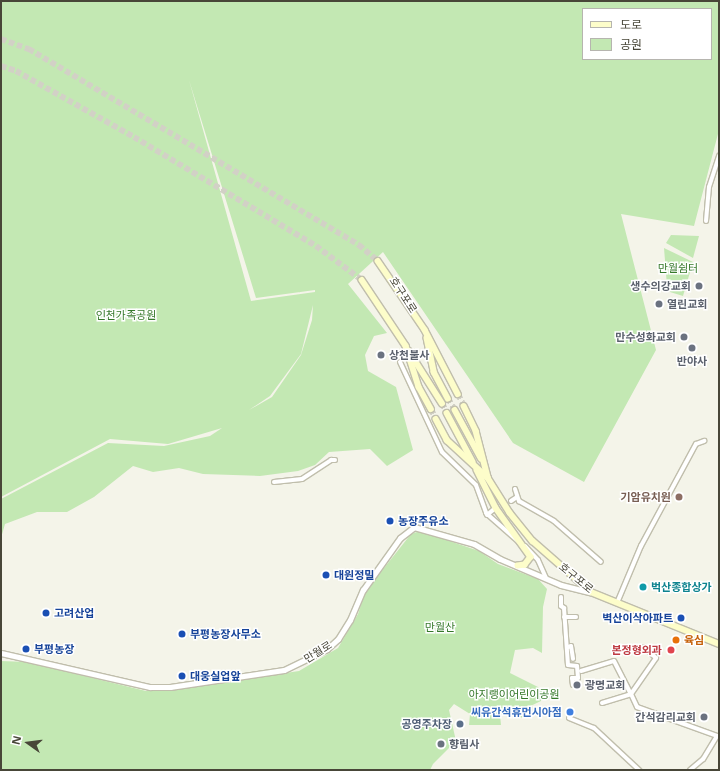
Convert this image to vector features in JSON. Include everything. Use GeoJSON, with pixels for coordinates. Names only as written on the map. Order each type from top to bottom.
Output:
{"type":"FeatureCollection","features":[{"type":"Feature","properties":{"kind":"main road","name":"호구포로"},"geometry":{"type":"LineString","coordinates":[[378,261],[425,330],[458,394]]}},
{"type":"Feature","properties":{"kind":"main road"},"geometry":{"type":"LineString","coordinates":[[362,280],[428,378],[442,403]]}},
{"type":"Feature","properties":{"kind":"main road","name":"호구포로"},"geometry":{"type":"LineString","coordinates":[[425,330],[434,372],[448,398]]}},
{"type":"Feature","properties":{"kind":"main road"},"geometry":{"type":"LineString","coordinates":[[406,346],[419,387],[431,409]]}},
{"type":"Feature","properties":{"kind":"main road","name":"호구포로"},"geometry":{"type":"LineString","coordinates":[[464,406],[476,431],[488,478]]}},
{"type":"Feature","properties":{"kind":"main road","name":"호구포로"},"geometry":{"type":"LineString","coordinates":[[455,410],[485,465]]}},
{"type":"Feature","properties":{"kind":"main road","name":"호구포로"},"geometry":{"type":"LineString","coordinates":[[447,413],[475,466]]}},
{"type":"Feature","properties":{"kind":"main road","name":"호구포로"},"geometry":{"type":"LineString","coordinates":[[436,419],[447,440],[488,478],[510,513],[533,541],[592,592],[719,644]]}},
{"type":"Feature","properties":{"kind":"main road"},"geometry":{"type":"LineString","coordinates":[[475,466],[496,508],[531,557],[525,565],[518,566]]}},
{"type":"Feature","properties":{"kind":"street"},"geometry":{"type":"LineString","coordinates":[[706,221],[709,187],[719,156]]}},
{"type":"Feature","properties":{"kind":"street"},"geometry":{"type":"LineString","coordinates":[[400,362],[442,452],[476,486],[487,515],[534,553],[546,578]]}},
{"type":"Feature","properties":{"kind":"street"},"geometry":{"type":"LineString","coordinates":[[617,602],[641,546],[696,444],[704,441]]}},
{"type":"Feature","properties":{"kind":"street"},"geometry":{"type":"LineString","coordinates":[[274,482],[302,479],[331,460],[335,460]]}},
{"type":"Feature","properties":{"kind":"street"},"geometry":{"type":"LineString","coordinates":[[515,489],[517,497],[524,504],[554,521],[601,562]]}},
{"type":"Feature","properties":{"kind":"street"},"geometry":{"type":"LineString","coordinates":[[511,501],[517,497]]}},
{"type":"Feature","properties":{"kind":"street"},"geometry":{"type":"LineString","coordinates":[[487,515],[493,510]]}},
{"type":"Feature","properties":{"kind":"street","name":"만월로"},"geometry":{"type":"LineString","coordinates":[[1,652],[150,687],[170,686],[284,670],[327,649],[338,639],[350,620],[363,590],[400,538],[411,528],[418,527],[474,544],[546,578],[592,592]]}},
{"type":"Feature","properties":{"kind":"street"},"geometry":{"type":"LineString","coordinates":[[561,597],[564,617],[564,635],[568,646],[568,665],[577,666],[578,678],[572,678],[573,685]]}},
{"type":"Feature","properties":{"kind":"street"},"geometry":{"type":"LineString","coordinates":[[564,617],[576,617]]}},
{"type":"Feature","properties":{"kind":"street"},"geometry":{"type":"LineString","coordinates":[[568,646],[571,646],[573,658]]}},
{"type":"Feature","properties":{"kind":"street"},"geometry":{"type":"LineString","coordinates":[[602,703],[631,694],[656,658],[644,647]]}},
{"type":"Feature","properties":{"kind":"street"},"geometry":{"type":"LineString","coordinates":[[581,671],[614,661],[637,707],[717,736],[703,759],[690,770]]}},
{"type":"Feature","properties":{"kind":"street"},"geometry":{"type":"LineString","coordinates":[[569,718],[594,728],[639,770]]}},
{"type":"Feature","properties":{"kind":"green space","name":"인천가족공원"},"geometry":{"type":"Polygon","coordinates":[[[1,1],[719,1],[719,130],[694,226],[621,214],[656,350],[584,482],[513,443],[383,252],[348,284],[387,333],[374,336],[365,355],[368,371],[396,387],[413,450],[387,466],[370,449],[329,452],[315,465],[298,471],[260,476],[203,474],[179,468],[153,472],[133,466],[94,497],[67,512],[37,512],[5,524],[1,538],[1,499],[108,443],[164,446],[210,436],[222,428],[168,444],[110,439],[1,497],[1,1]],[[189,80],[251,301],[315,292],[315,290],[256,298],[189,80]],[[313,305],[301,354],[270,396],[249,410],[272,397],[301,355],[312,320],[313,305]]]}},
{"type":"Feature","properties":{"kind":"green space"},"geometry":{"type":"Polygon","coordinates":[[[671,235],[699,236],[693,258],[666,243],[671,235]]]}},
{"type":"Feature","properties":{"kind":"green space","name":"만월쉼터"},"geometry":{"type":"Polygon","coordinates":[[[664,248],[693,262],[683,296],[670,292],[667,286],[664,248]]]}},
{"type":"Feature","properties":{"kind":"green space","name":"만월산"},"geometry":{"type":"Polygon","coordinates":[[[420,531],[479,551],[498,564],[538,579],[547,589],[543,607],[542,653],[533,648],[515,650],[510,673],[546,691],[547,694],[541,695],[541,701],[522,710],[525,717],[518,718],[515,711],[500,715],[501,725],[469,725],[470,714],[454,704],[449,710],[456,741],[433,764],[430,770],[1,770],[1,661],[27,662],[146,691],[168,691],[299,671],[338,648],[358,614],[365,592],[411,534],[420,531]]]}},
{"type":"Feature","properties":{"kind":"tunnel"},"geometry":{"type":"LineString","coordinates":[[1,39],[29,49],[359,245],[378,261]]}},
{"type":"Feature","properties":{"kind":"tunnel"},"geometry":{"type":"LineString","coordinates":[[1,66],[16,71],[134,137],[316,246],[362,280]]}},
{"type":"Feature","properties":{"kind":"tunnel"},"geometry":{"type":"LineString","coordinates":[[458,394],[464,406]]}},
{"type":"Feature","properties":{"kind":"tunnel"},"geometry":{"type":"LineString","coordinates":[[448,398],[455,410]]}},
{"type":"Feature","properties":{"kind":"tunnel"},"geometry":{"type":"LineString","coordinates":[[442,403],[447,413]]}},
{"type":"Feature","properties":{"kind":"tunnel"},"geometry":{"type":"LineString","coordinates":[[431,409],[436,419]]}},
{"type":"Feature","properties":{"kind":"place","name":"생수의강교회"},"geometry":{"type":"Point","coordinates":[699,286]}},
{"type":"Feature","properties":{"kind":"place","name":"열린교회"},"geometry":{"type":"Point","coordinates":[659,304]}},
{"type":"Feature","properties":{"kind":"place","name":"만수성화교회"},"geometry":{"type":"Point","coordinates":[684,337]}},
{"type":"Feature","properties":{"kind":"place","name":"반야사"},"geometry":{"type":"Point","coordinates":[692,348]}},
{"type":"Feature","properties":{"kind":"place","name":"상천불사"},"geometry":{"type":"Point","coordinates":[381,355]}},
{"type":"Feature","properties":{"kind":"place","name":"기암유치원"},"geometry":{"type":"Point","coordinates":[679,497]}},
{"type":"Feature","properties":{"kind":"place","name":"농장주유소"},"geometry":{"type":"Point","coordinates":[390,521]}},
{"type":"Feature","properties":{"kind":"place","name":"대원정밀"},"geometry":{"type":"Point","coordinates":[326,575]}},
{"type":"Feature","properties":{"kind":"place","name":"벅산종합상가"},"geometry":{"type":"Point","coordinates":[643,587]}},
{"type":"Feature","properties":{"kind":"place","name":"고려산업"},"geometry":{"type":"Point","coordinates":[46,613]}},
{"type":"Feature","properties":{"kind":"place","name":"벽산이삭아파트"},"geometry":{"type":"Point","coordinates":[681,618]}},
{"type":"Feature","properties":{"kind":"place","name":"부평농장사무소"},"geometry":{"type":"Point","coordinates":[182,634]}},
{"type":"Feature","properties":{"kind":"place","name":"육심"},"geometry":{"type":"Point","coordinates":[676,640]}},
{"type":"Feature","properties":{"kind":"place","name":"부평농장"},"geometry":{"type":"Point","coordinates":[26,649]}},
{"type":"Feature","properties":{"kind":"place","name":"본정형외과"},"geometry":{"type":"Point","coordinates":[671,650]}},
{"type":"Feature","properties":{"kind":"place","name":"대웅실업앞"},"geometry":{"type":"Point","coordinates":[182,676]}},
{"type":"Feature","properties":{"kind":"place","name":"광명교회"},"geometry":{"type":"Point","coordinates":[577,685]}},
{"type":"Feature","properties":{"kind":"place","name":"씨유간석휴먼시아점"},"geometry":{"type":"Point","coordinates":[570,712]}},
{"type":"Feature","properties":{"kind":"place","name":"간석감리교회"},"geometry":{"type":"Point","coordinates":[704,717]}},
{"type":"Feature","properties":{"kind":"place","name":"공영주차장"},"geometry":{"type":"Point","coordinates":[460,724]}},
{"type":"Feature","properties":{"kind":"place","name":"향림사"},"geometry":{"type":"Point","coordinates":[441,744]}},
{"type":"Feature","properties":{"kind":"park label","name":"아지랭이어린이공원"},"geometry":{"type":"Point","coordinates":[514,694]}}]}
